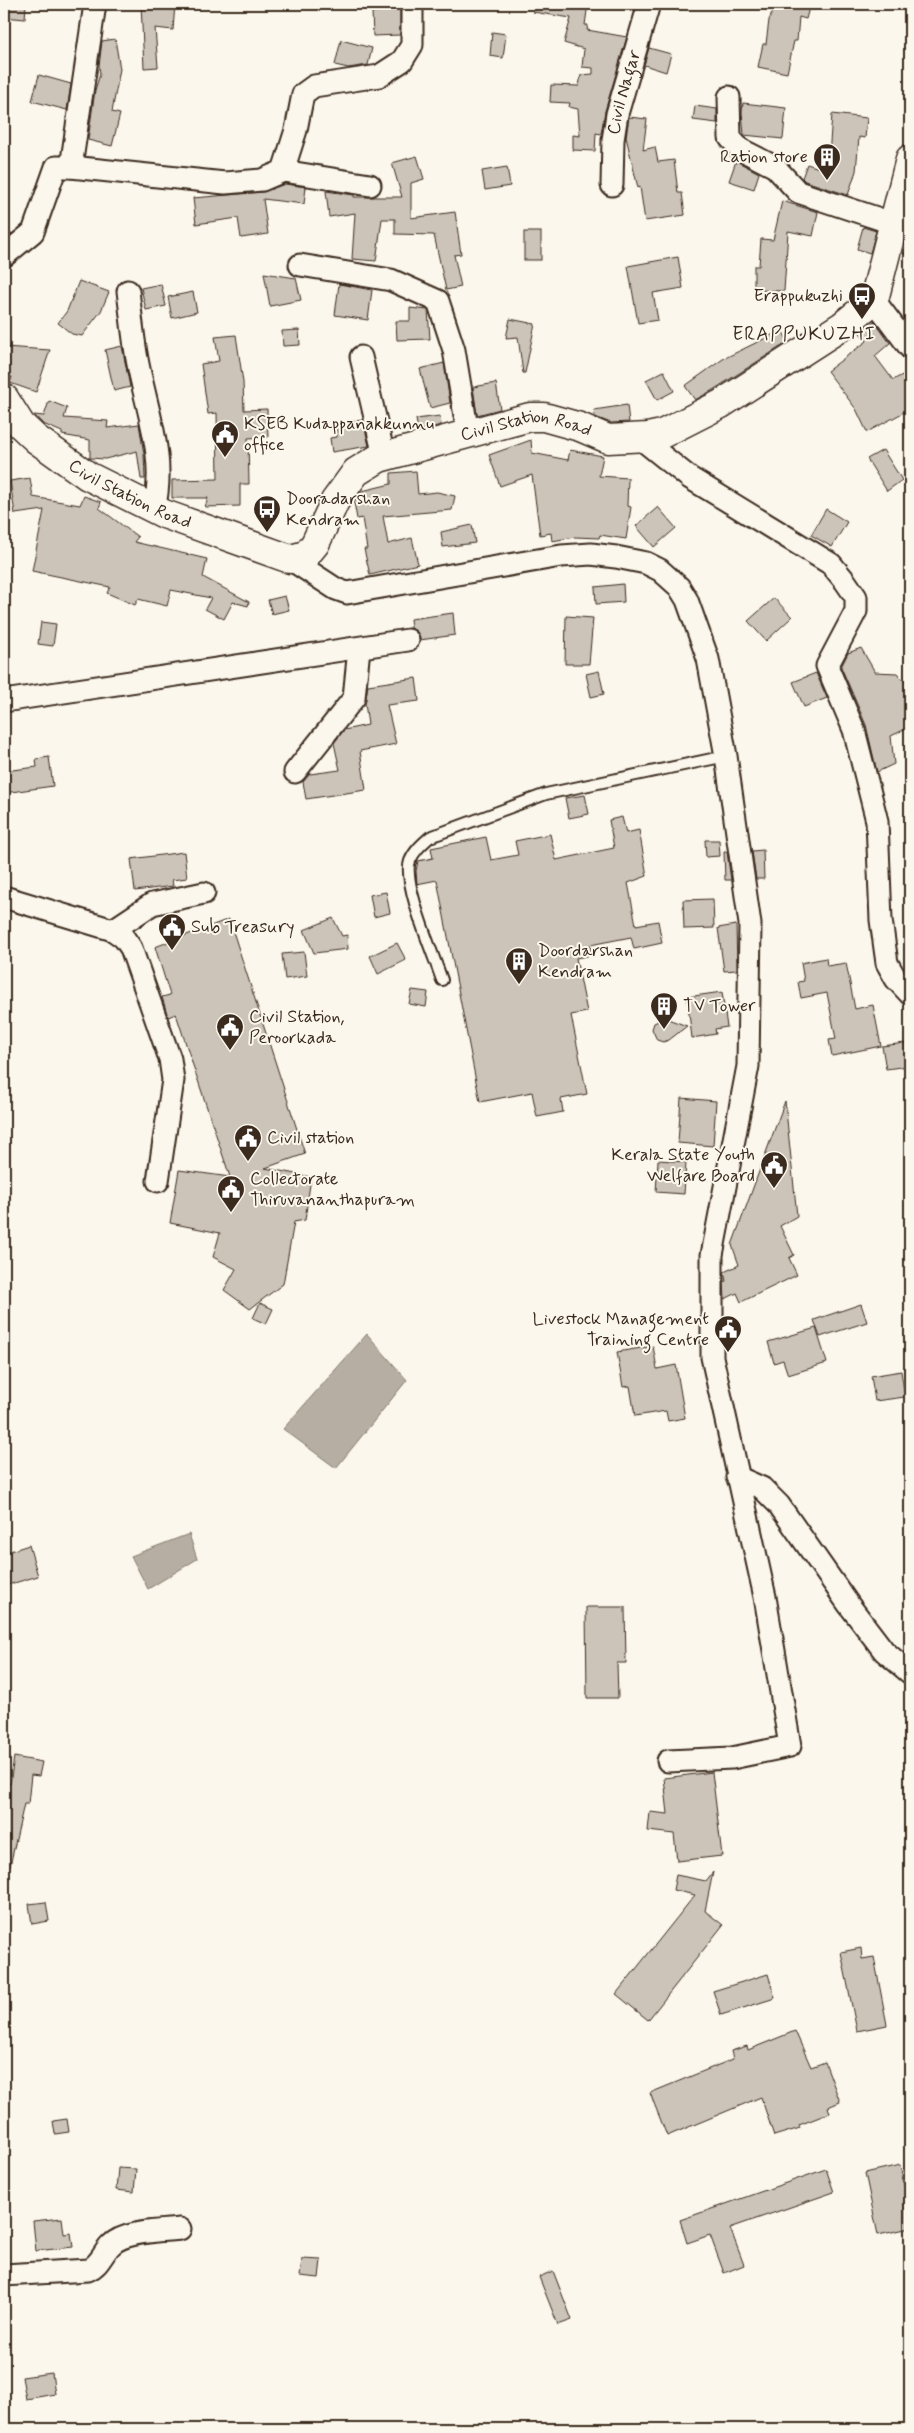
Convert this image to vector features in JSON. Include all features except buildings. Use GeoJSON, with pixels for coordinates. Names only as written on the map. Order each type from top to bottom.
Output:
{"type":"FeatureCollection","features":[{"type":"Feature","properties":{"kind":"main road"},"geometry":{"type":"LineString","coordinates":[[874,300],[883,260],[895,224],[910,159]]}},
{"type":"Feature","properties":{"kind":"main road","name":"Civil Station Road"},"geometry":{"type":"LineString","coordinates":[[4,398],[21,425],[36,439],[88,476],[154,509],[290,559],[306,555],[315,544],[335,501],[356,472],[384,456],[514,420],[544,417],[580,427],[608,439],[640,438],[662,434],[721,404],[842,326],[874,300]]}},
{"type":"Feature","properties":{"kind":"street"},"geometry":{"type":"LineString","coordinates":[[71,167],[95,4]]}},
{"type":"Feature","properties":{"kind":"street"},"geometry":{"type":"LineString","coordinates":[[282,171],[296,130],[303,94],[314,86],[380,76],[402,61],[412,45],[412,4]]}},
{"type":"Feature","properties":{"kind":"street","name":"Civil Nagar"},"geometry":{"type":"LineString","coordinates":[[612,185],[613,140],[617,114],[648,4]]}},
{"type":"Feature","properties":{"kind":"street"},"geometry":{"type":"LineString","coordinates":[[729,97],[730,138],[740,149],[775,167],[798,192],[895,224]]}},
{"type":"Feature","properties":{"kind":"street"},"geometry":{"type":"LineString","coordinates":[[4,256],[33,232],[56,168],[71,167],[225,183],[262,180],[282,171],[370,185]]}},
{"type":"Feature","properties":{"kind":"street"},"geometry":{"type":"LineString","coordinates":[[300,265],[391,280],[438,301],[454,350],[468,434]]}},
{"type":"Feature","properties":{"kind":"street"},"geometry":{"type":"LineString","coordinates":[[128,291],[137,359],[156,436],[160,488],[154,509]]}},
{"type":"Feature","properties":{"kind":"street"},"geometry":{"type":"LineString","coordinates":[[874,300],[910,348]]}},
{"type":"Feature","properties":{"kind":"street"},"geometry":{"type":"LineString","coordinates":[[362,357],[384,456]]}},
{"type":"Feature","properties":{"kind":"street"},"geometry":{"type":"LineString","coordinates":[[640,438],[690,478],[831,564],[856,596],[856,611],[827,666],[854,730],[877,820],[880,911],[887,963],[896,979],[910,994]]}},
{"type":"Feature","properties":{"kind":"street"},"geometry":{"type":"LineString","coordinates":[[290,559],[336,589],[347,593],[561,556],[591,554],[646,563],[669,578],[687,600],[708,659],[726,756],[750,924],[748,1066],[712,1255],[712,1357],[765,1597],[790,1746],[732,1758],[668,1761]]}},
{"type":"Feature","properties":{"kind":"street"},"geometry":{"type":"LineString","coordinates":[[4,701],[408,640]]}},
{"type":"Feature","properties":{"kind":"street"},"geometry":{"type":"LineString","coordinates":[[295,772],[354,698],[359,648]]}},
{"type":"Feature","properties":{"kind":"street"},"geometry":{"type":"LineString","coordinates":[[113,930],[152,904],[204,893]]}},
{"type":"Feature","properties":{"kind":"street"},"geometry":{"type":"LineString","coordinates":[[4,897],[113,930],[124,938],[131,948],[170,1059],[173,1080],[158,1181]]}},
{"type":"Feature","properties":{"kind":"street"},"geometry":{"type":"LineString","coordinates":[[737,1477],[762,1488],[780,1505],[849,1605],[884,1651],[910,1673]]}},
{"type":"Feature","properties":{"kind":"street"},"geometry":{"type":"LineString","coordinates":[[4,2276],[88,2270],[96,2266],[112,2244],[120,2238],[180,2229]]}},
{"type":"Feature","properties":{"kind":"lane"},"geometry":{"type":"LineString","coordinates":[[442,980],[409,881],[410,862],[418,847],[430,837],[546,794],[726,756]]}},
{"type":"Feature","properties":{"kind":"shaded area"},"geometry":{"type":"Polygon","coordinates":[[[367,1334],[407,1380],[336,1468],[283,1429],[367,1334]]]}},
{"type":"Feature","properties":{"kind":"shaded area"},"geometry":{"type":"Polygon","coordinates":[[[189,1534],[197,1559],[148,1589],[131,1556],[189,1534]]]}},
{"type":"Feature","properties":{"kind":"place","name":"Ration store"},"geometry":{"type":"Point","coordinates":[827,181]}},
{"type":"Feature","properties":{"kind":"place","name":"Erappukuzhi"},"geometry":{"type":"Point","coordinates":[862,320]}},
{"type":"Feature","properties":{"kind":"place","name":"KSEB Kudappanakkunnu office"},"geometry":{"type":"Point","coordinates":[225,458]}},
{"type":"Feature","properties":{"kind":"place","name":"Dooradarshan Kendram"},"geometry":{"type":"Point","coordinates":[267,533]}},
{"type":"Feature","properties":{"kind":"place","name":"Sub Treasury"},"geometry":{"type":"Point","coordinates":[172,951]}},
{"type":"Feature","properties":{"kind":"place","name":"Doordarshan Kendram"},"geometry":{"type":"Point","coordinates":[519,985]}},
{"type":"Feature","properties":{"kind":"place","name":"TV Tower"},"geometry":{"type":"Point","coordinates":[664,1030]}},
{"type":"Feature","properties":{"kind":"place","name":"Civil Station, Peroorkada"},"geometry":{"type":"Point","coordinates":[230,1051]}},
{"type":"Feature","properties":{"kind":"place","name":"Civil station"},"geometry":{"type":"Point","coordinates":[248,1162]}},
{"type":"Feature","properties":{"kind":"place","name":"Kerala State Youth Welfare Board"},"geometry":{"type":"Point","coordinates":[774,1189]}},
{"type":"Feature","properties":{"kind":"place","name":"Collectorate Thiruvananthapuram"},"geometry":{"type":"Point","coordinates":[231,1213]}},
{"type":"Feature","properties":{"kind":"place","name":"Livestock Management Training Centre"},"geometry":{"type":"Point","coordinates":[728,1353]}},
{"type":"Feature","properties":{"kind":"district","name":"ERAPPUKUZHI"},"geometry":{"type":"Point","coordinates":[804,334]}}]}
